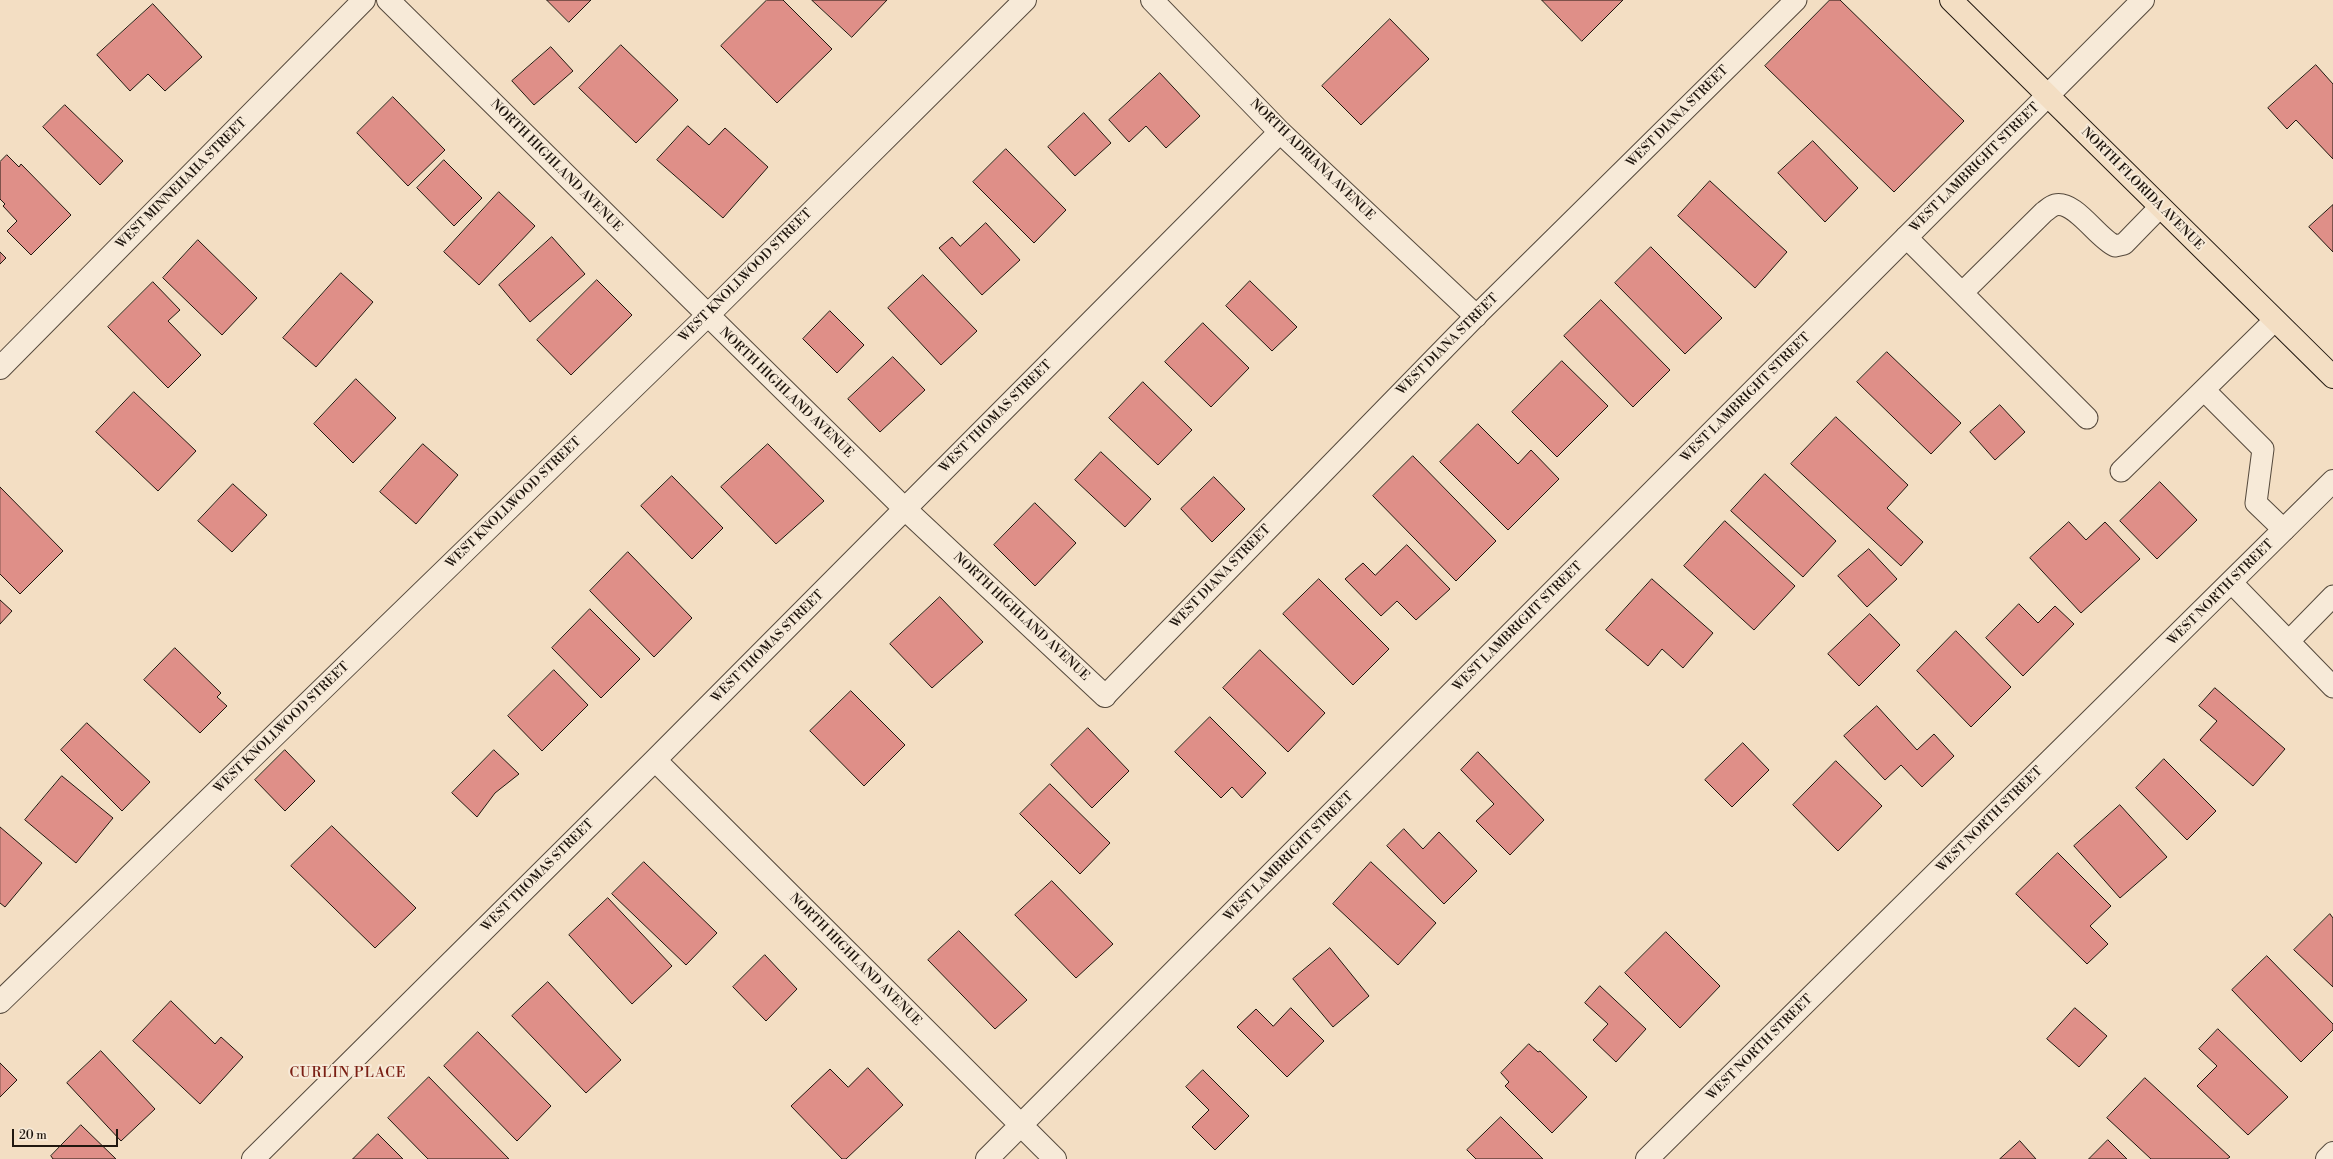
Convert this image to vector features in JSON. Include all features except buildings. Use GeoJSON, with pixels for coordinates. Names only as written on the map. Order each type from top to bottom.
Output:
{"type":"FeatureCollection","features":[{"type":"Feature","properties":{"kind":"main road","name":"NORTH FLORIDA AVENUE"},"geometry":{"type":"LineString","coordinates":[[1951,0],[2333,378]]}},
{"type":"Feature","properties":{"kind":"street","name":"WEST MINNEHAHA STREET"},"geometry":{"type":"LineString","coordinates":[[0,368],[364,0]]}},
{"type":"Feature","properties":{"kind":"street","name":"NORTH HIGHLAND AVENUE"},"geometry":{"type":"LineString","coordinates":[[388,0],[707,316],[905,509],[1105,696]]}},
{"type":"Feature","properties":{"kind":"street","name":"WEST KNOLLWOOD STREET"},"geometry":{"type":"LineString","coordinates":[[0,1002],[707,316],[1025,0]]}},
{"type":"Feature","properties":{"kind":"street","name":"NORTH ADRIANA AVENUE"},"geometry":{"type":"LineString","coordinates":[[1152,0],[1280,132],[1476,316]]}},
{"type":"Feature","properties":{"kind":"street","name":"WEST LAMBRIGHT STREET"},"geometry":{"type":"LineString","coordinates":[[987,1159],[2143,0]]}},
{"type":"Feature","properties":{"kind":"street","name":"WEST THOMAS STREET"},"geometry":{"type":"LineString","coordinates":[[253,1159],[655,760],[1280,132]]}},
{"type":"Feature","properties":{"kind":"street","name":"WEST NORTH STREET"},"geometry":{"type":"LineString","coordinates":[[1647,1159],[2333,481]]}},
{"type":"Feature","properties":{"kind":"street","name":"NORTH HIGHLAND AVENUE"},"geometry":{"type":"LineString","coordinates":[[655,760],[1055,1159]]}},
{"type":"Feature","properties":{"kind":"street"},"geometry":{"type":"LineString","coordinates":[[2327,1159],[2333,1153]]}},
{"type":"Feature","properties":{"kind":"lane","name":"WEST DIANA STREET"},"geometry":{"type":"LineString","coordinates":[[1105,696],[1476,316],[1796,0]]}},
{"type":"Feature","properties":{"kind":"lane"},"geometry":{"type":"LineString","coordinates":[[1962,293],[2044,212],[2055,205],[2066,205],[2074,210],[2105,242],[2115,246],[2124,244],[2160,207]]}},
{"type":"Feature","properties":{"kind":"lane"},"geometry":{"type":"LineString","coordinates":[[1906,237],[2087,418]]}},
{"type":"Feature","properties":{"kind":"lane"},"geometry":{"type":"LineString","coordinates":[[2121,471],[2275,320]]}},
{"type":"Feature","properties":{"kind":"lane"},"geometry":{"type":"LineString","coordinates":[[2204,390],[2263,449],[2256,503],[2284,530]]}},
{"type":"Feature","properties":{"kind":"lane"},"geometry":{"type":"LineString","coordinates":[[2231,582],[2333,686]]}},
{"type":"Feature","properties":{"kind":"lane"},"geometry":{"type":"LineString","coordinates":[[2289,641],[2333,596]]}},
{"type":"Feature","properties":{"kind":"district","name":"CURLIN PLACE"},"geometry":{"type":"Point","coordinates":[348,1074]}}]}
